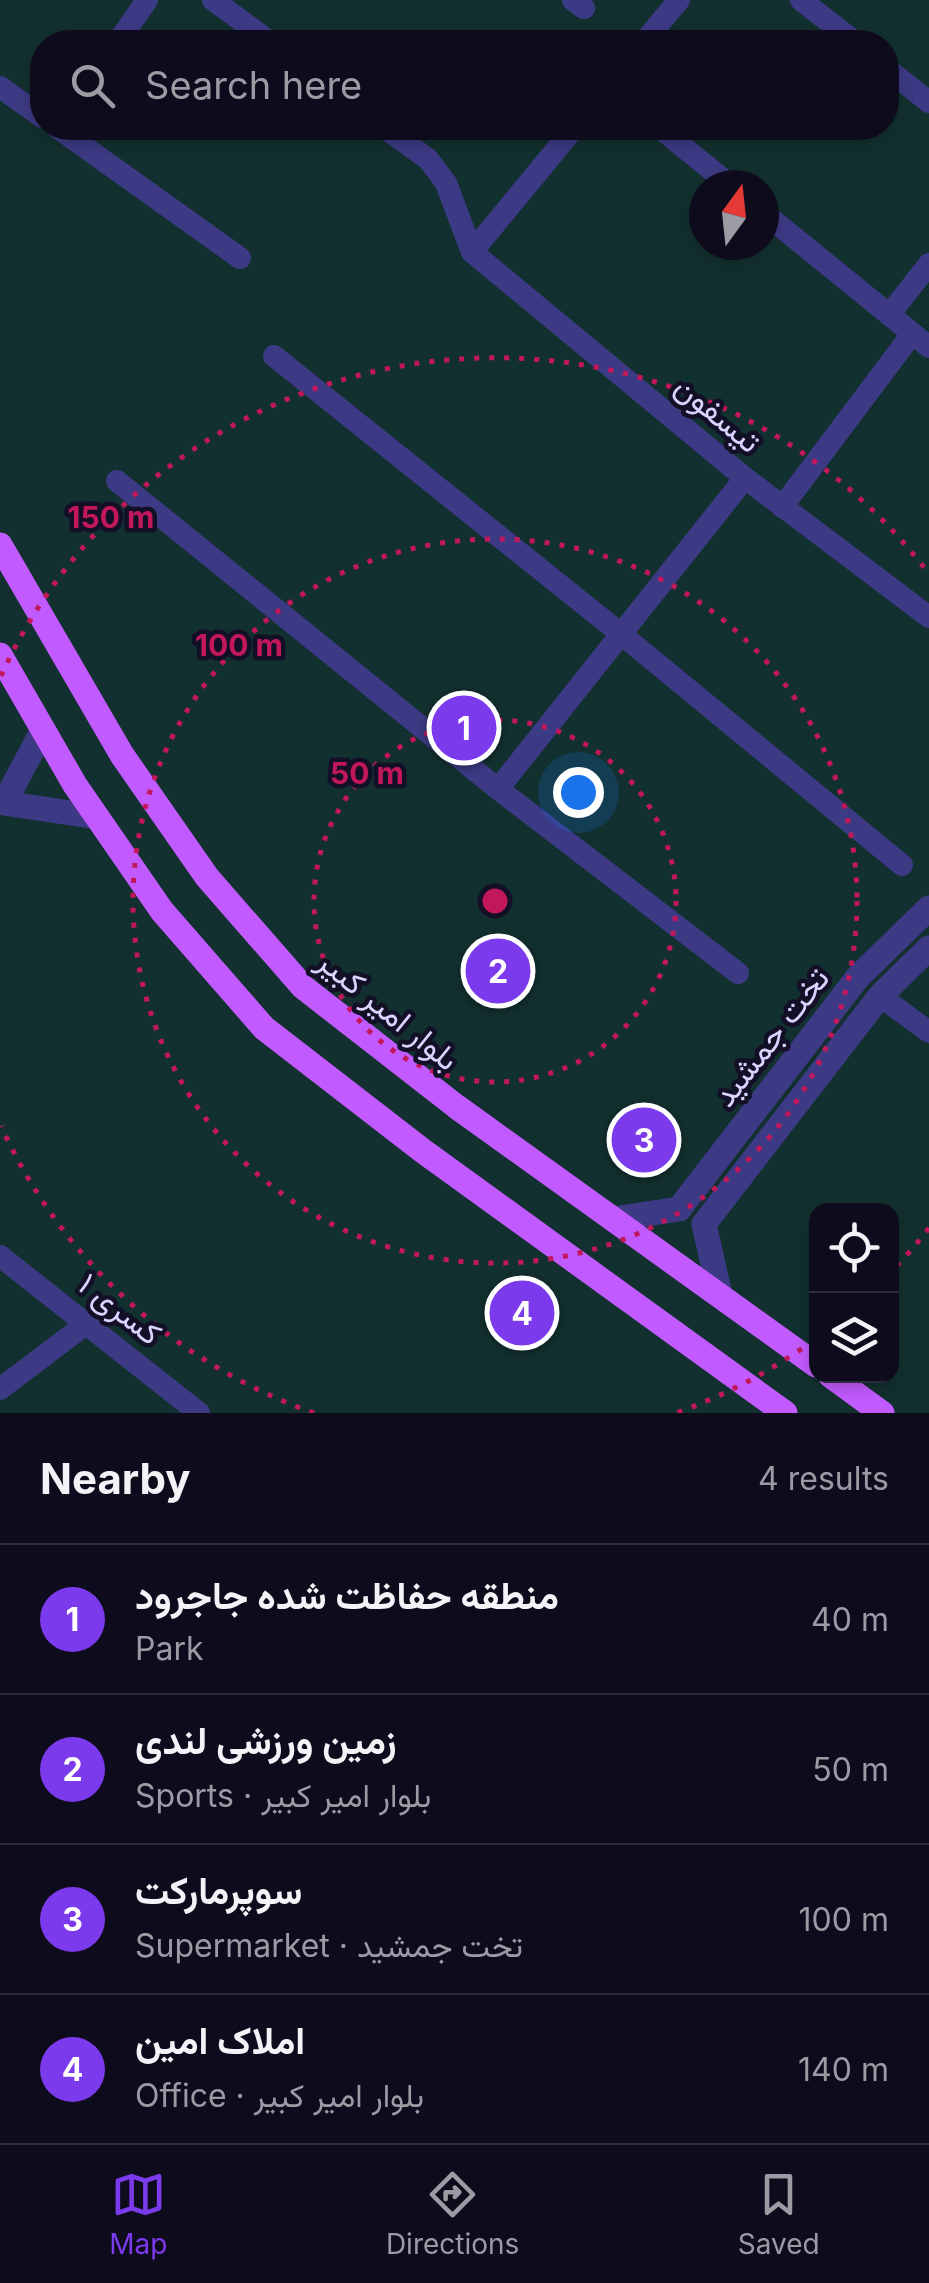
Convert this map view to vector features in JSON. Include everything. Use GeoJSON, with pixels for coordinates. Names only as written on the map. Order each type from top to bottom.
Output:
{"type":"FeatureCollection","features":[{"type":"Feature","properties":{"kind":"main road","name":"بلوار امیر کبیر"},"geometry":{"type":"LineString","coordinates":[[0,545],[122,756],[206,877],[303,987],[457,1106],[809,1360]]}},
{"type":"Feature","properties":{"kind":"main road"},"geometry":{"type":"LineString","coordinates":[[0,655],[97,817],[162,911],[264,1028],[423,1151],[785,1413]]}},
{"type":"Feature","properties":{"kind":"main road"},"geometry":{"type":"LineString","coordinates":[[841,1383],[882,1413]]}},
{"type":"Feature","properties":{"kind":"street"},"geometry":{"type":"LineString","coordinates":[[126,30],[147,0]]}},
{"type":"Feature","properties":{"kind":"street"},"geometry":{"type":"LineString","coordinates":[[213,0],[254,30]]}},
{"type":"Feature","properties":{"kind":"street"},"geometry":{"type":"LineString","coordinates":[[654,30],[679,0]]}},
{"type":"Feature","properties":{"kind":"street"},"geometry":{"type":"LineString","coordinates":[[801,0],[839,30]]}},
{"type":"Feature","properties":{"kind":"street"},"geometry":{"type":"LineString","coordinates":[[899,78],[929,102]]}},
{"type":"Feature","properties":{"kind":"street"},"geometry":{"type":"LineString","coordinates":[[0,87],[30,108]]}},
{"type":"Feature","properties":{"kind":"street"},"geometry":{"type":"LineString","coordinates":[[75,140],[240,258]]}},
{"type":"Feature","properties":{"kind":"street"},"geometry":{"type":"LineString","coordinates":[[402,140],[428,159],[446,183],[472,252],[564,140]]}},
{"type":"Feature","properties":{"kind":"street"},"geometry":{"type":"LineString","coordinates":[[675,140],[712,170]]}},
{"type":"Feature","properties":{"kind":"street"},"geometry":{"type":"LineString","coordinates":[[779,225],[921,341],[782,507]]}},
{"type":"Feature","properties":{"kind":"street","name":"تیسفون"},"geometry":{"type":"LineString","coordinates":[[472,252],[745,478],[929,617]]}},
{"type":"Feature","properties":{"kind":"street"},"geometry":{"type":"LineString","coordinates":[[890,315],[929,264]]}},
{"type":"Feature","properties":{"kind":"street"},"geometry":{"type":"LineString","coordinates":[[274,356],[902,864]]}},
{"type":"Feature","properties":{"kind":"street"},"geometry":{"type":"LineString","coordinates":[[498,789],[745,478]]}},
{"type":"Feature","properties":{"kind":"street"},"geometry":{"type":"LineString","coordinates":[[117,480],[498,789],[738,973]]}},
{"type":"Feature","properties":{"kind":"street"},"geometry":{"type":"LineString","coordinates":[[42,730],[2,804],[97,817]]}},
{"type":"Feature","properties":{"kind":"street","name":"تخت جمشید"},"geometry":{"type":"LineString","coordinates":[[679,1209],[858,977],[929,908]]}},
{"type":"Feature","properties":{"kind":"street","name":"تخت جمشید"},"geometry":{"type":"LineString","coordinates":[[704,1224],[880,996],[929,948]]}},
{"type":"Feature","properties":{"kind":"street"},"geometry":{"type":"LineString","coordinates":[[880,996],[929,1032]]}},
{"type":"Feature","properties":{"kind":"street"},"geometry":{"type":"LineString","coordinates":[[612,1219],[679,1209],[688,1222],[704,1224],[720,1295]]}},
{"type":"Feature","properties":{"kind":"street","name":"کسری ۱"},"geometry":{"type":"LineString","coordinates":[[0,1256],[199,1413]]}},
{"type":"Feature","properties":{"kind":"street"},"geometry":{"type":"LineString","coordinates":[[0,1389],[86,1324]]}},
{"type":"Feature","properties":{"kind":"green space"},"geometry":{"type":"Polygon","coordinates":[[[0,0],[929,0],[929,1413],[0,1413],[0,0]]]}},
{"type":"Feature","properties":{"kind":"place","name":"منطقه حفاظت شده جاجرود"},"geometry":{"type":"Point","coordinates":[464,728]}},
{"type":"Feature","properties":{"kind":"place","name":"زمین ورزشی لندی"},"geometry":{"type":"Point","coordinates":[498,971]}},
{"type":"Feature","properties":{"kind":"place","name":"سوپرمارکت"},"geometry":{"type":"Point","coordinates":[644,1140]}},
{"type":"Feature","properties":{"kind":"place","name":"املاک امین"},"geometry":{"type":"Point","coordinates":[522,1313]}}]}
